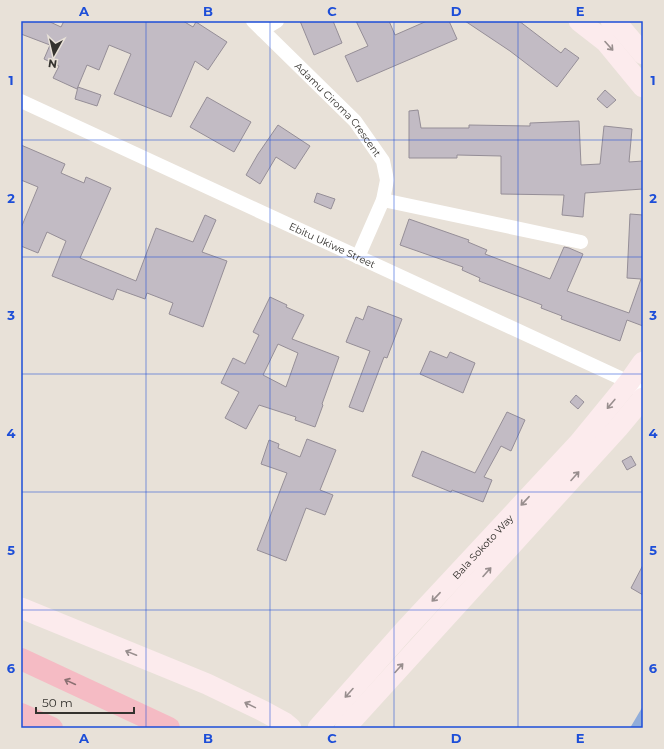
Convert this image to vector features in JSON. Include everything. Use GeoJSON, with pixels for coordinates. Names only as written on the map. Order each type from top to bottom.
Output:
{"type":"FeatureCollection","features":[{"type":"Feature","properties":{"kind":"highway"},"geometry":{"type":"LineString","coordinates":[[21,659],[168,728]]}},
{"type":"Feature","properties":{"kind":"highway"},"geometry":{"type":"LineString","coordinates":[[21,714],[52,728]]}},
{"type":"Feature","properties":{"kind":"highway"},"geometry":{"type":"LineString","coordinates":[[21,723],[35,728]]}},
{"type":"Feature","properties":{"kind":"street"},"geometry":{"type":"LineString","coordinates":[[258,26],[277,21]]}},
{"type":"Feature","properties":{"kind":"street"},"geometry":{"type":"LineString","coordinates":[[579,21],[606,42],[643,87]]}},
{"type":"Feature","properties":{"kind":"street"},"geometry":{"type":"LineString","coordinates":[[611,21],[621,28],[643,54]]}},
{"type":"Feature","properties":{"kind":"street","name":"Adamu Ciroma Crescent"},"geometry":{"type":"LineString","coordinates":[[258,26],[349,116],[359,127],[383,161],[387,180],[383,200],[358,257]]}},
{"type":"Feature","properties":{"kind":"street","name":"Ebitu Ukiwe Street"},"geometry":{"type":"LineString","coordinates":[[21,101],[636,387]]}},
{"type":"Feature","properties":{"kind":"street"},"geometry":{"type":"LineString","coordinates":[[383,200],[582,242]]}},
{"type":"Feature","properties":{"kind":"street","name":"Bala Sokoto Way"},"geometry":{"type":"LineString","coordinates":[[320,726],[404,631],[579,443],[636,387],[643,362]]}},
{"type":"Feature","properties":{"kind":"street","name":"Bala Sokoto Way"},"geometry":{"type":"LineString","coordinates":[[345,728],[618,428],[643,398]]}},
{"type":"Feature","properties":{"kind":"street"},"geometry":{"type":"LineString","coordinates":[[21,608],[207,684],[263,711],[288,725],[320,726]]}},
{"type":"Feature","properties":{"kind":"water"},"geometry":{"type":"Polygon","coordinates":[[[643,706],[643,728],[630,728],[643,706]]]}},
{"type":"Feature","properties":{"kind":"building"},"geometry":{"type":"Polygon","coordinates":[[[21,21],[48,21],[61,27],[64,21],[183,21],[193,27],[196,22],[227,42],[208,70],[195,61],[171,117],[114,94],[131,54],[109,45],[99,70],[87,65],[77,89],[53,78],[59,66],[44,59],[50,45],[21,34],[21,21]]]}},
{"type":"Feature","properties":{"kind":"building"},"geometry":{"type":"Polygon","coordinates":[[[300,21],[333,21],[342,43],[314,55],[300,21]]]}},
{"type":"Feature","properties":{"kind":"building"},"geometry":{"type":"Polygon","coordinates":[[[356,21],[389,21],[395,35],[427,21],[449,21],[457,39],[357,82],[345,56],[368,46],[356,21]]]}},
{"type":"Feature","properties":{"kind":"building"},"geometry":{"type":"Polygon","coordinates":[[[465,21],[519,21],[561,53],[565,48],[579,58],[557,87],[510,51],[465,21]]]}},
{"type":"Feature","properties":{"kind":"building"},"geometry":{"type":"Polygon","coordinates":[[[78,87],[101,95],[97,106],[75,99],[78,87]]]}},
{"type":"Feature","properties":{"kind":"building"},"geometry":{"type":"Polygon","coordinates":[[[605,90],[616,100],[607,108],[597,99],[605,90]]]}},
{"type":"Feature","properties":{"kind":"building"},"geometry":{"type":"Polygon","coordinates":[[[207,97],[251,122],[234,152],[190,127],[207,97]]]}},
{"type":"Feature","properties":{"kind":"building"},"geometry":{"type":"Polygon","coordinates":[[[418,110],[421,128],[469,128],[469,125],[530,126],[530,123],[579,121],[581,165],[600,164],[604,126],[632,129],[629,162],[643,161],[643,189],[585,193],[583,217],[562,215],[564,195],[501,194],[501,156],[457,155],[457,158],[409,158],[409,111],[418,110]]]}},
{"type":"Feature","properties":{"kind":"building"},"geometry":{"type":"Polygon","coordinates":[[[278,125],[310,146],[295,169],[276,157],[260,184],[246,175],[258,154],[278,125]]]}},
{"type":"Feature","properties":{"kind":"building"},"geometry":{"type":"Polygon","coordinates":[[[21,145],[65,164],[61,173],[84,183],[86,177],[111,188],[80,258],[136,281],[156,228],[193,242],[205,215],[216,220],[202,252],[227,261],[203,327],[169,314],[173,303],[147,293],[145,299],[117,289],[113,300],[52,276],[66,241],[47,232],[38,253],[21,246],[21,228],[38,187],[21,180],[21,145]]]}},
{"type":"Feature","properties":{"kind":"building"},"geometry":{"type":"Polygon","coordinates":[[[317,193],[335,199],[331,209],[314,202],[317,193]]]}},
{"type":"Feature","properties":{"kind":"building"},"geometry":{"type":"Polygon","coordinates":[[[630,214],[643,215],[643,326],[627,320],[620,341],[561,319],[562,316],[541,308],[542,305],[479,281],[480,278],[462,270],[463,267],[400,245],[409,219],[469,240],[468,242],[487,250],[485,254],[550,279],[564,247],[569,248],[583,254],[567,291],[629,313],[641,279],[627,278],[630,214]]]}},
{"type":"Feature","properties":{"kind":"building"},"geometry":{"type":"Polygon","coordinates":[[[270,297],[287,305],[286,307],[304,315],[292,339],[339,357],[315,427],[295,420],[296,417],[259,405],[246,429],[225,418],[239,392],[221,383],[233,358],[245,364],[259,335],[253,332],[270,297]],[[278,344],[263,375],[286,387],[298,353],[278,344]]]}},
{"type":"Feature","properties":{"kind":"building"},"geometry":{"type":"Polygon","coordinates":[[[368,306],[402,319],[387,358],[384,357],[363,412],[349,407],[370,351],[346,342],[356,317],[363,320],[368,306]]]}},
{"type":"Feature","properties":{"kind":"building"},"geometry":{"type":"Polygon","coordinates":[[[430,351],[447,358],[450,352],[475,363],[463,393],[420,374],[430,351]]]}},
{"type":"Feature","properties":{"kind":"building"},"geometry":{"type":"Polygon","coordinates":[[[576,395],[584,402],[578,409],[570,402],[576,395]]]}},
{"type":"Feature","properties":{"kind":"building"},"geometry":{"type":"Polygon","coordinates":[[[507,412],[525,420],[511,451],[501,446],[484,477],[492,480],[483,502],[452,490],[451,492],[412,476],[422,451],[475,473],[507,412]]]}},
{"type":"Feature","properties":{"kind":"building"},"geometry":{"type":"Polygon","coordinates":[[[307,439],[336,450],[320,490],[333,495],[325,515],[306,508],[286,561],[257,550],[287,473],[261,464],[269,440],[279,444],[278,448],[300,457],[307,439]]]}},
{"type":"Feature","properties":{"kind":"building"},"geometry":{"type":"Polygon","coordinates":[[[631,456],[636,465],[627,470],[622,461],[631,456]]]}},
{"type":"Feature","properties":{"kind":"building"},"geometry":{"type":"Polygon","coordinates":[[[643,565],[643,595],[631,588],[643,565]]]}}]}
